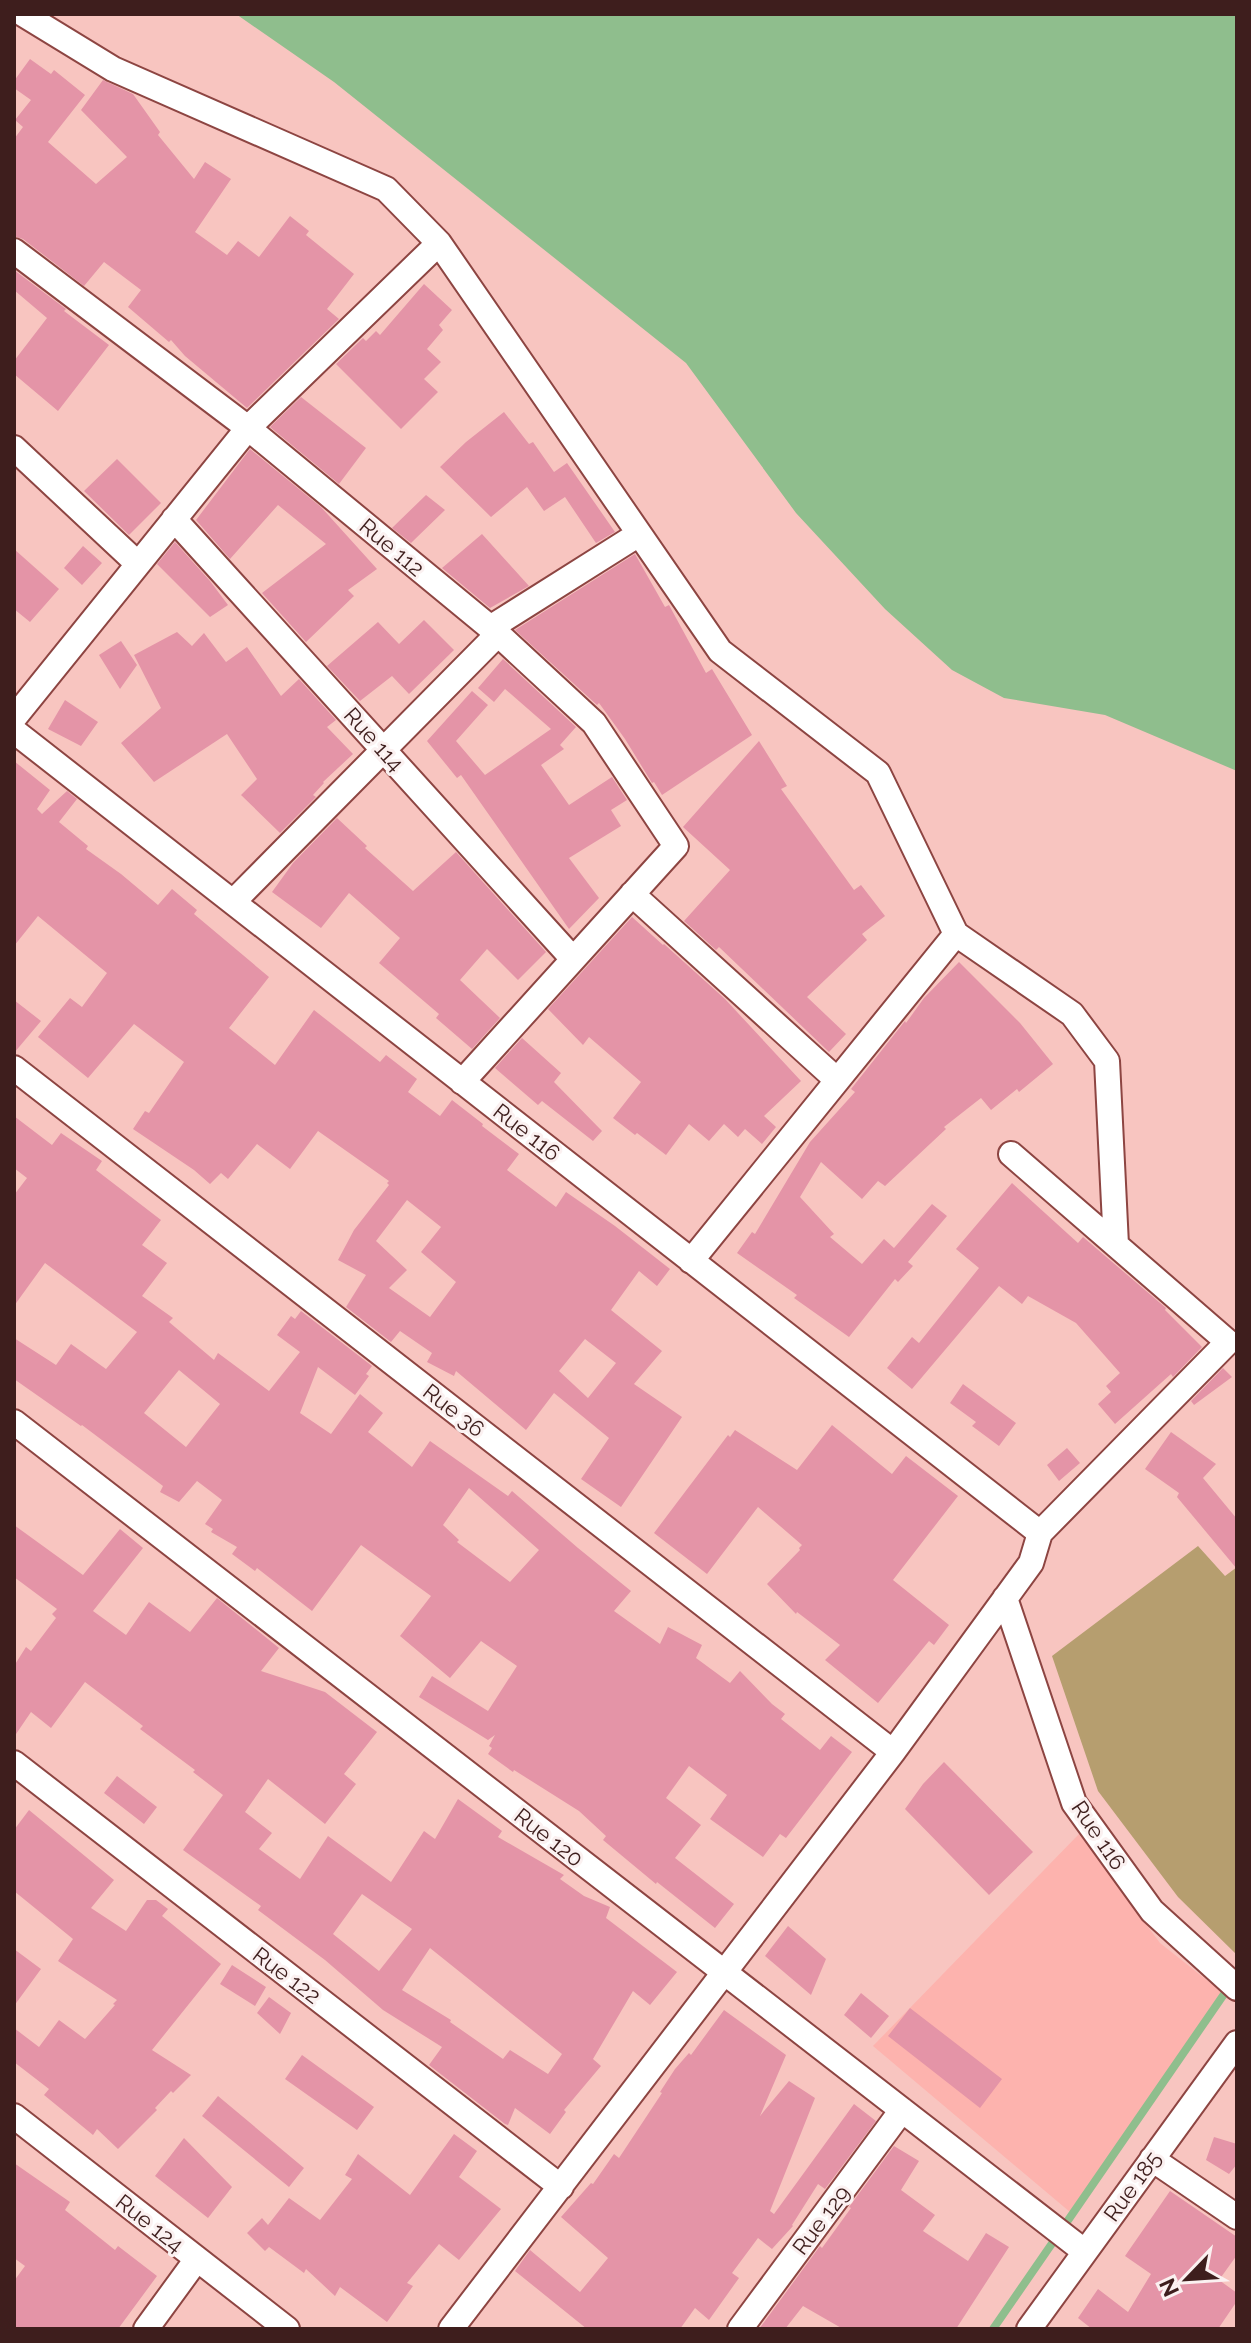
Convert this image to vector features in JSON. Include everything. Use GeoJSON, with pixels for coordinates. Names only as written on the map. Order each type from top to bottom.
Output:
{"type":"FeatureCollection","features":[{"type":"Feature","properties":{"kind":"street"},"geometry":{"type":"LineString","coordinates":[[23,14],[113,69],[386,189],[439,243],[720,651],[878,773],[956,934],[1072,1014],[1107,1061],[1116,1245]]}},
{"type":"Feature","properties":{"kind":"street"},"geometry":{"type":"LineString","coordinates":[[14,718],[248,428],[439,243]]}},
{"type":"Feature","properties":{"kind":"street","name":"Rue 112"},"geometry":{"type":"LineString","coordinates":[[14,251],[248,428],[494,631],[594,723],[676,846],[462,1082]]}},
{"type":"Feature","properties":{"kind":"street"},"geometry":{"type":"LineString","coordinates":[[14,448],[138,564]]}},
{"type":"Feature","properties":{"kind":"street","name":"Rue 114"},"geometry":{"type":"LineString","coordinates":[[174,519],[573,959]]}},
{"type":"Feature","properties":{"kind":"street"},"geometry":{"type":"LineString","coordinates":[[233,902],[384,750],[494,631],[639,534]]}},
{"type":"Feature","properties":{"kind":"street","name":"Rue 116"},"geometry":{"type":"LineString","coordinates":[[14,731],[1040,1533]]}},
{"type":"Feature","properties":{"kind":"street"},"geometry":{"type":"LineString","coordinates":[[632,894],[837,1080]]}},
{"type":"Feature","properties":{"kind":"street"},"geometry":{"type":"LineString","coordinates":[[691,1261],[956,934]]}},
{"type":"Feature","properties":{"kind":"street","name":"Rue 36"},"geometry":{"type":"LineString","coordinates":[[14,1068],[893,1752]]}},
{"type":"Feature","properties":{"kind":"street"},"geometry":{"type":"LineString","coordinates":[[451,2329],[893,1752],[1031,1563],[1040,1533],[1228,1342],[1011,1154]]}},
{"type":"Feature","properties":{"kind":"street","name":"Rue 120"},"geometry":{"type":"LineString","coordinates":[[14,1422],[1084,2251]]}},
{"type":"Feature","properties":{"kind":"street","name":"Rue 116"},"geometry":{"type":"LineString","coordinates":[[1005,1598],[1074,1803],[1152,1911],[1237,1988]]}},
{"type":"Feature","properties":{"kind":"street","name":"Rue 122"},"geometry":{"type":"LineString","coordinates":[[14,1763],[561,2187]]}},
{"type":"Feature","properties":{"kind":"street","name":"Rue 185"},"geometry":{"type":"LineString","coordinates":[[1042,2325],[1084,2251],[1237,2043]]}},
{"type":"Feature","properties":{"kind":"street","name":"Rue 129"},"geometry":{"type":"LineString","coordinates":[[740,2329],[902,2110]]}},
{"type":"Feature","properties":{"kind":"street","name":"Rue 124"},"geometry":{"type":"LineString","coordinates":[[14,2116],[287,2329]]}},
{"type":"Feature","properties":{"kind":"street"},"geometry":{"type":"LineString","coordinates":[[1152,2159],[1237,2217]]}},
{"type":"Feature","properties":{"kind":"street"},"geometry":{"type":"LineString","coordinates":[[146,2329],[197,2259]]}},
{"type":"Feature","properties":{"kind":"shaded area"},"geometry":{"type":"Polygon","coordinates":[[[236,14],[1237,14],[1237,771],[1105,715],[1004,698],[952,670],[885,609],[796,513],[686,363],[334,82],[236,14]]]}},
{"type":"Feature","properties":{"kind":"shaded area"},"geometry":{"type":"Polygon","coordinates":[[[1198,1546],[1225,1576],[1237,1567],[1237,1955],[1178,1897],[1098,1791],[1052,1656],[1198,1546]]]}},
{"type":"Feature","properties":{"kind":"shaded area"},"geometry":{"type":"Polygon","coordinates":[[[1079,1834],[1160,1943],[1223,1993],[1070,2212],[873,2046],[1079,1834]]]}},
{"type":"Feature","properties":{"kind":"building"},"geometry":{"type":"Polygon","coordinates":[[[30,59],[51,74],[54,70],[85,95],[48,142],[96,184],[127,157],[81,110],[103,80],[133,94],[160,132],[158,135],[194,179],[205,162],[231,179],[195,232],[227,255],[238,241],[259,257],[290,216],[309,231],[306,235],[354,274],[327,309],[339,319],[247,408],[185,356],[171,340],[169,342],[128,307],[141,290],[104,262],[84,286],[23,239],[14,236],[14,139],[23,127],[15,120],[31,100],[14,88],[14,81],[30,59]]]}},
{"type":"Feature","properties":{"kind":"building"},"geometry":{"type":"Polygon","coordinates":[[[14,270],[109,345],[58,411],[14,374],[14,361],[47,318],[14,290],[14,270]]]}},
{"type":"Feature","properties":{"kind":"building"},"geometry":{"type":"Polygon","coordinates":[[[424,284],[452,310],[439,325],[443,330],[427,349],[441,362],[424,379],[438,392],[401,429],[336,364],[363,338],[366,341],[376,331],[380,335],[424,284]]]}},
{"type":"Feature","properties":{"kind":"building"},"geometry":{"type":"Polygon","coordinates":[[[301,397],[366,448],[339,484],[270,427],[301,397]]]}},
{"type":"Feature","properties":{"kind":"building"},"geometry":{"type":"Polygon","coordinates":[[[504,412],[529,444],[533,442],[554,472],[567,463],[615,532],[596,543],[565,497],[544,511],[527,487],[491,517],[440,467],[504,412]]]}},
{"type":"Feature","properties":{"kind":"building"},"geometry":{"type":"Polygon","coordinates":[[[250,449],[321,507],[377,569],[348,590],[354,596],[306,642],[262,593],[326,544],[278,505],[230,559],[196,520],[250,449]]]}},
{"type":"Feature","properties":{"kind":"building"},"geometry":{"type":"Polygon","coordinates":[[[117,459],[161,503],[129,535],[84,491],[117,459]]]}},
{"type":"Feature","properties":{"kind":"building"},"geometry":{"type":"Polygon","coordinates":[[[426,495],[445,510],[411,543],[392,528],[426,495]]]}},
{"type":"Feature","properties":{"kind":"building"},"geometry":{"type":"Polygon","coordinates":[[[482,534],[529,586],[490,608],[442,568],[482,534]]]}},
{"type":"Feature","properties":{"kind":"building"},"geometry":{"type":"Polygon","coordinates":[[[175,542],[228,605],[210,617],[157,564],[175,542]]]}},
{"type":"Feature","properties":{"kind":"building"},"geometry":{"type":"Polygon","coordinates":[[[83,546],[102,563],[82,585],[64,568],[83,546]]]}},
{"type":"Feature","properties":{"kind":"building"},"geometry":{"type":"Polygon","coordinates":[[[14,549],[59,589],[30,622],[14,609],[14,549]]]}},
{"type":"Feature","properties":{"kind":"building"},"geometry":{"type":"Polygon","coordinates":[[[635,554],[665,607],[669,605],[706,673],[712,669],[752,735],[662,795],[599,703],[597,705],[515,630],[635,554]]]}},
{"type":"Feature","properties":{"kind":"building"},"geometry":{"type":"Polygon","coordinates":[[[424,620],[454,650],[409,694],[392,676],[360,701],[327,666],[378,622],[399,644],[424,620]]]}},
{"type":"Feature","properties":{"kind":"building"},"geometry":{"type":"Polygon","coordinates":[[[177,632],[192,646],[204,633],[226,662],[247,647],[281,696],[299,679],[336,720],[327,727],[353,754],[323,782],[313,795],[316,797],[280,833],[241,795],[257,779],[227,734],[154,782],[121,743],[161,708],[134,655],[177,632]]]}},
{"type":"Feature","properties":{"kind":"building"},"geometry":{"type":"Polygon","coordinates":[[[121,641],[137,665],[120,689],[99,655],[121,641]]]}},
{"type":"Feature","properties":{"kind":"building"},"geometry":{"type":"Polygon","coordinates":[[[503,659],[576,727],[560,745],[564,749],[541,765],[569,805],[612,777],[627,800],[611,810],[621,826],[569,858],[599,898],[569,929],[461,775],[457,778],[427,741],[472,691],[488,705],[456,741],[485,775],[551,729],[505,689],[494,702],[478,688],[503,659]]]}},
{"type":"Feature","properties":{"kind":"building"},"geometry":{"type":"Polygon","coordinates":[[[65,700],[98,722],[81,746],[48,729],[65,700]]]}},
{"type":"Feature","properties":{"kind":"building"},"geometry":{"type":"Polygon","coordinates":[[[759,741],[787,786],[781,789],[854,890],[861,885],[885,916],[862,934],[867,940],[807,997],[846,1034],[829,1052],[719,947],[716,950],[684,921],[730,870],[683,827],[759,741]]]}},
{"type":"Feature","properties":{"kind":"building"},"geometry":{"type":"Polygon","coordinates":[[[14,761],[50,790],[37,809],[42,814],[67,791],[77,799],[59,822],[88,846],[86,849],[158,905],[172,889],[197,910],[194,914],[269,977],[229,1028],[275,1065],[314,1010],[380,1062],[386,1055],[417,1079],[408,1092],[440,1116],[452,1100],[483,1124],[519,1154],[507,1170],[556,1207],[566,1192],[670,1269],[657,1286],[639,1271],[611,1310],[662,1351],[634,1384],[682,1417],[621,1507],[581,1479],[609,1438],[554,1393],[526,1430],[456,1371],[454,1376],[427,1362],[432,1353],[400,1331],[391,1342],[346,1307],[366,1275],[338,1260],[354,1230],[389,1181],[318,1131],[290,1169],[257,1144],[228,1179],[221,1173],[210,1184],[133,1129],[145,1111],[149,1113],[184,1062],[134,1024],[88,1078],[38,1037],[70,998],[82,1007],[107,973],[38,916],[14,946],[14,761]],[[407,1200],[376,1241],[407,1270],[389,1288],[430,1317],[456,1282],[421,1252],[441,1227],[407,1200]],[[585,1339],[559,1371],[588,1398],[616,1363],[585,1339]]]}},
{"type":"Feature","properties":{"kind":"building"},"geometry":{"type":"Polygon","coordinates":[[[337,818],[413,891],[456,852],[546,952],[518,980],[487,949],[460,980],[500,1018],[472,1049],[436,1018],[439,1014],[379,963],[400,938],[349,893],[321,928],[272,892],[293,863],[337,818]]]}},
{"type":"Feature","properties":{"kind":"building"},"geometry":{"type":"Polygon","coordinates":[[[632,917],[725,999],[801,1081],[764,1116],[776,1127],[762,1144],[745,1129],[738,1137],[724,1124],[709,1141],[689,1124],[666,1155],[613,1118],[641,1082],[589,1037],[583,1045],[548,1009],[632,917]]]}},
{"type":"Feature","properties":{"kind":"building"},"geometry":{"type":"Polygon","coordinates":[[[959,962],[1020,1023],[1053,1064],[991,1110],[981,1098],[944,1127],[946,1129],[885,1186],[878,1181],[862,1199],[821,1162],[800,1197],[834,1234],[830,1237],[862,1264],[884,1239],[894,1248],[932,1204],[947,1216],[908,1262],[913,1266],[898,1282],[895,1279],[849,1337],[737,1253],[752,1232],[755,1234],[810,1142],[855,1092],[851,1089],[924,998],[959,962]]]}},
{"type":"Feature","properties":{"kind":"building"},"geometry":{"type":"Polygon","coordinates":[[[14,1000],[41,1021],[14,1053],[14,1000]]]}},
{"type":"Feature","properties":{"kind":"building"},"geometry":{"type":"Polygon","coordinates":[[[522,1038],[561,1073],[554,1082],[602,1131],[593,1141],[542,1101],[538,1105],[495,1068],[522,1038]]]}},
{"type":"Feature","properties":{"kind":"building"},"geometry":{"type":"Polygon","coordinates":[[[14,1116],[52,1145],[61,1133],[102,1161],[96,1170],[161,1220],[142,1245],[167,1263],[142,1296],[173,1318],[169,1322],[214,1360],[218,1353],[269,1391],[300,1352],[277,1335],[291,1316],[295,1319],[301,1311],[372,1366],[366,1374],[369,1376],[355,1395],[318,1367],[300,1413],[331,1434],[360,1394],[383,1413],[368,1432],[412,1467],[430,1441],[508,1496],[512,1491],[631,1591],[614,1611],[660,1644],[668,1627],[702,1645],[696,1658],[730,1683],[740,1671],[785,1714],[781,1719],[820,1750],[831,1736],[852,1752],[786,1838],[780,1834],[763,1857],[710,1819],[727,1795],[689,1766],[666,1798],[701,1825],[675,1858],[734,1904],[715,1928],[603,1840],[606,1836],[579,1811],[488,1754],[495,1735],[488,1740],[419,1697],[432,1676],[488,1711],[517,1666],[481,1641],[450,1678],[400,1636],[431,1596],[361,1545],[312,1611],[257,1568],[255,1571],[232,1554],[237,1547],[211,1532],[213,1529],[205,1524],[222,1500],[197,1481],[179,1502],[160,1492],[163,1486],[14,1379],[14,1338],[56,1365],[71,1344],[106,1369],[137,1332],[45,1263],[14,1306],[14,1195],[27,1178],[14,1168],[14,1116]],[[179,1370],[144,1413],[186,1447],[220,1404],[179,1370]],[[469,1488],[443,1525],[459,1540],[457,1542],[510,1582],[539,1550],[469,1488]]]}},
{"type":"Feature","properties":{"kind":"building"},"geometry":{"type":"Polygon","coordinates":[[[1012,1183],[1078,1243],[1083,1237],[1166,1308],[1202,1347],[1173,1377],[1171,1374],[1115,1424],[1098,1404],[1111,1392],[1106,1386],[1120,1373],[1076,1323],[1028,1296],[1022,1304],[999,1286],[912,1389],[887,1368],[912,1337],[919,1343],[979,1268],[956,1249],[1012,1183]]]}},
{"type":"Feature","properties":{"kind":"building"},"geometry":{"type":"Polygon","coordinates":[[[1223,1368],[1232,1377],[1194,1405],[1191,1401],[1223,1368]]]}},
{"type":"Feature","properties":{"kind":"building"},"geometry":{"type":"Polygon","coordinates":[[[963,1384],[1016,1423],[999,1446],[972,1426],[976,1422],[950,1403],[963,1384]]]}},
{"type":"Feature","properties":{"kind":"building"},"geometry":{"type":"Polygon","coordinates":[[[832,1425],[892,1474],[906,1456],[958,1496],[893,1580],[949,1625],[934,1645],[929,1641],[878,1703],[825,1660],[840,1645],[796,1614],[767,1584],[802,1545],[758,1507],[707,1574],[654,1533],[728,1435],[730,1437],[735,1430],[797,1470],[832,1425]]]}},
{"type":"Feature","properties":{"kind":"building"},"geometry":{"type":"Polygon","coordinates":[[[1171,1432],[1216,1464],[1203,1478],[1237,1519],[1237,1569],[1177,1497],[1179,1493],[1145,1469],[1171,1432]]]}},
{"type":"Feature","properties":{"kind":"building"},"geometry":{"type":"Polygon","coordinates":[[[1067,1448],[1080,1463],[1059,1481],[1047,1465],[1067,1448]]]}},
{"type":"Feature","properties":{"kind":"building"},"geometry":{"type":"Polygon","coordinates":[[[14,1525],[83,1575],[120,1529],[143,1548],[93,1611],[126,1635],[149,1602],[190,1632],[217,1598],[279,1648],[261,1671],[325,1692],[377,1732],[344,1774],[356,1784],[325,1824],[268,1779],[245,1812],[272,1833],[259,1849],[300,1879],[328,1836],[391,1882],[424,1831],[435,1839],[458,1799],[502,1831],[498,1837],[564,1875],[560,1879],[584,1896],[610,1907],[606,1918],[677,1972],[650,2005],[633,1991],[593,2059],[601,2066],[564,2110],[566,2112],[550,2134],[515,2108],[508,2125],[505,2124],[429,2065],[442,2047],[383,2010],[325,1960],[258,1910],[261,1906],[183,1850],[223,1795],[140,1729],[143,1726],[85,1682],[51,1728],[31,1712],[14,1737],[14,1666],[26,1647],[31,1651],[56,1618],[52,1614],[57,1609],[14,1577],[14,1525]],[[362,1894],[333,1934],[379,1971],[412,1929],[362,1894]],[[430,1948],[402,1990],[451,2020],[503,2059],[510,2050],[548,2074],[562,2054],[430,1948]]]}},
{"type":"Feature","properties":{"kind":"building"},"geometry":{"type":"Polygon","coordinates":[[[944,1762],[1033,1852],[989,1895],[905,1809],[944,1762]]]}},
{"type":"Feature","properties":{"kind":"building"},"geometry":{"type":"Polygon","coordinates":[[[117,1776],[157,1807],[144,1824],[104,1793],[117,1776]]]}},
{"type":"Feature","properties":{"kind":"building"},"geometry":{"type":"Polygon","coordinates":[[[29,1810],[114,1880],[91,1908],[126,1931],[147,1900],[156,1900],[168,1909],[162,1916],[221,1964],[152,2050],[191,2075],[173,2093],[171,2091],[155,2108],[157,2110],[118,2149],[97,2129],[93,2135],[44,2095],[49,2089],[14,2062],[14,2028],[39,2047],[59,2020],[85,2039],[117,2000],[58,1961],[73,1939],[14,1891],[14,1830],[29,1810]]]}},
{"type":"Feature","properties":{"kind":"building"},"geometry":{"type":"Polygon","coordinates":[[[788,1926],[826,1959],[811,1995],[765,1956],[788,1926]]]}},
{"type":"Feature","properties":{"kind":"building"},"geometry":{"type":"Polygon","coordinates":[[[14,1949],[41,1969],[14,2006],[14,1949]]]}},
{"type":"Feature","properties":{"kind":"building"},"geometry":{"type":"Polygon","coordinates":[[[232,1965],[266,1987],[255,2006],[220,1984],[232,1965]]]}},
{"type":"Feature","properties":{"kind":"building"},"geometry":{"type":"Polygon","coordinates":[[[861,1993],[889,2016],[871,2038],[844,2015],[861,1993]]]}},
{"type":"Feature","properties":{"kind":"building"},"geometry":{"type":"Polygon","coordinates":[[[269,1997],[291,2013],[280,2034],[257,2013],[269,1997]]]}},
{"type":"Feature","properties":{"kind":"building"},"geometry":{"type":"Polygon","coordinates":[[[910,2008],[1002,2079],[980,2108],[888,2036],[910,2008]]]}},
{"type":"Feature","properties":{"kind":"building"},"geometry":{"type":"Polygon","coordinates":[[[724,2010],[786,2055],[760,2116],[789,2081],[815,2098],[770,2211],[774,2214],[854,2104],[876,2121],[825,2189],[818,2184],[793,2226],[772,2249],[758,2238],[732,2273],[739,2278],[709,2320],[695,2308],[680,2329],[587,2329],[515,2271],[530,2250],[580,2292],[608,2258],[561,2217],[593,2184],[614,2154],[619,2158],[675,2069],[689,2053],[691,2055],[724,2010]]]}},
{"type":"Feature","properties":{"kind":"building"},"geometry":{"type":"Polygon","coordinates":[[[302,2055],[374,2107],[357,2130],[285,2079],[302,2055]]]}},
{"type":"Feature","properties":{"kind":"building"},"geometry":{"type":"Polygon","coordinates":[[[218,2096],[304,2168],[289,2187],[202,2116],[218,2096]]]}},
{"type":"Feature","properties":{"kind":"building"},"geometry":{"type":"Polygon","coordinates":[[[454,2134],[477,2151],[459,2177],[501,2209],[459,2260],[439,2244],[407,2283],[413,2286],[387,2322],[340,2287],[335,2296],[306,2269],[304,2273],[269,2247],[265,2251],[247,2233],[262,2218],[268,2225],[289,2198],[320,2220],[352,2179],[345,2175],[358,2154],[410,2195],[454,2134]]]}},
{"type":"Feature","properties":{"kind":"building"},"geometry":{"type":"Polygon","coordinates":[[[1214,2137],[1237,2144],[1237,2164],[1229,2174],[1206,2160],[1214,2137]]]}},
{"type":"Feature","properties":{"kind":"building"},"geometry":{"type":"Polygon","coordinates":[[[184,2138],[232,2187],[208,2218],[155,2176],[184,2138]]]}},
{"type":"Feature","properties":{"kind":"building"},"geometry":{"type":"Polygon","coordinates":[[[894,2146],[919,2161],[901,2190],[935,2215],[923,2231],[968,2261],[986,2233],[1009,2247],[956,2329],[843,2329],[803,2306],[785,2329],[759,2329],[820,2246],[822,2248],[894,2146]]]}},
{"type":"Feature","properties":{"kind":"building"},"geometry":{"type":"Polygon","coordinates":[[[14,2163],[70,2202],[65,2210],[115,2250],[118,2246],[157,2276],[118,2329],[14,2329],[14,2281],[25,2266],[14,2258],[14,2163]]]}},
{"type":"Feature","properties":{"kind":"building"},"geometry":{"type":"Polygon","coordinates":[[[1170,2191],[1237,2237],[1237,2255],[1219,2280],[1237,2293],[1237,2301],[1218,2329],[1092,2329],[1078,2318],[1098,2289],[1128,2312],[1151,2274],[1125,2256],[1170,2191]]]}},
{"type":"Feature","properties":{"kind":"waterway"},"geometry":{"type":"LineString","coordinates":[[993,2329],[1229,1987]]}}]}
